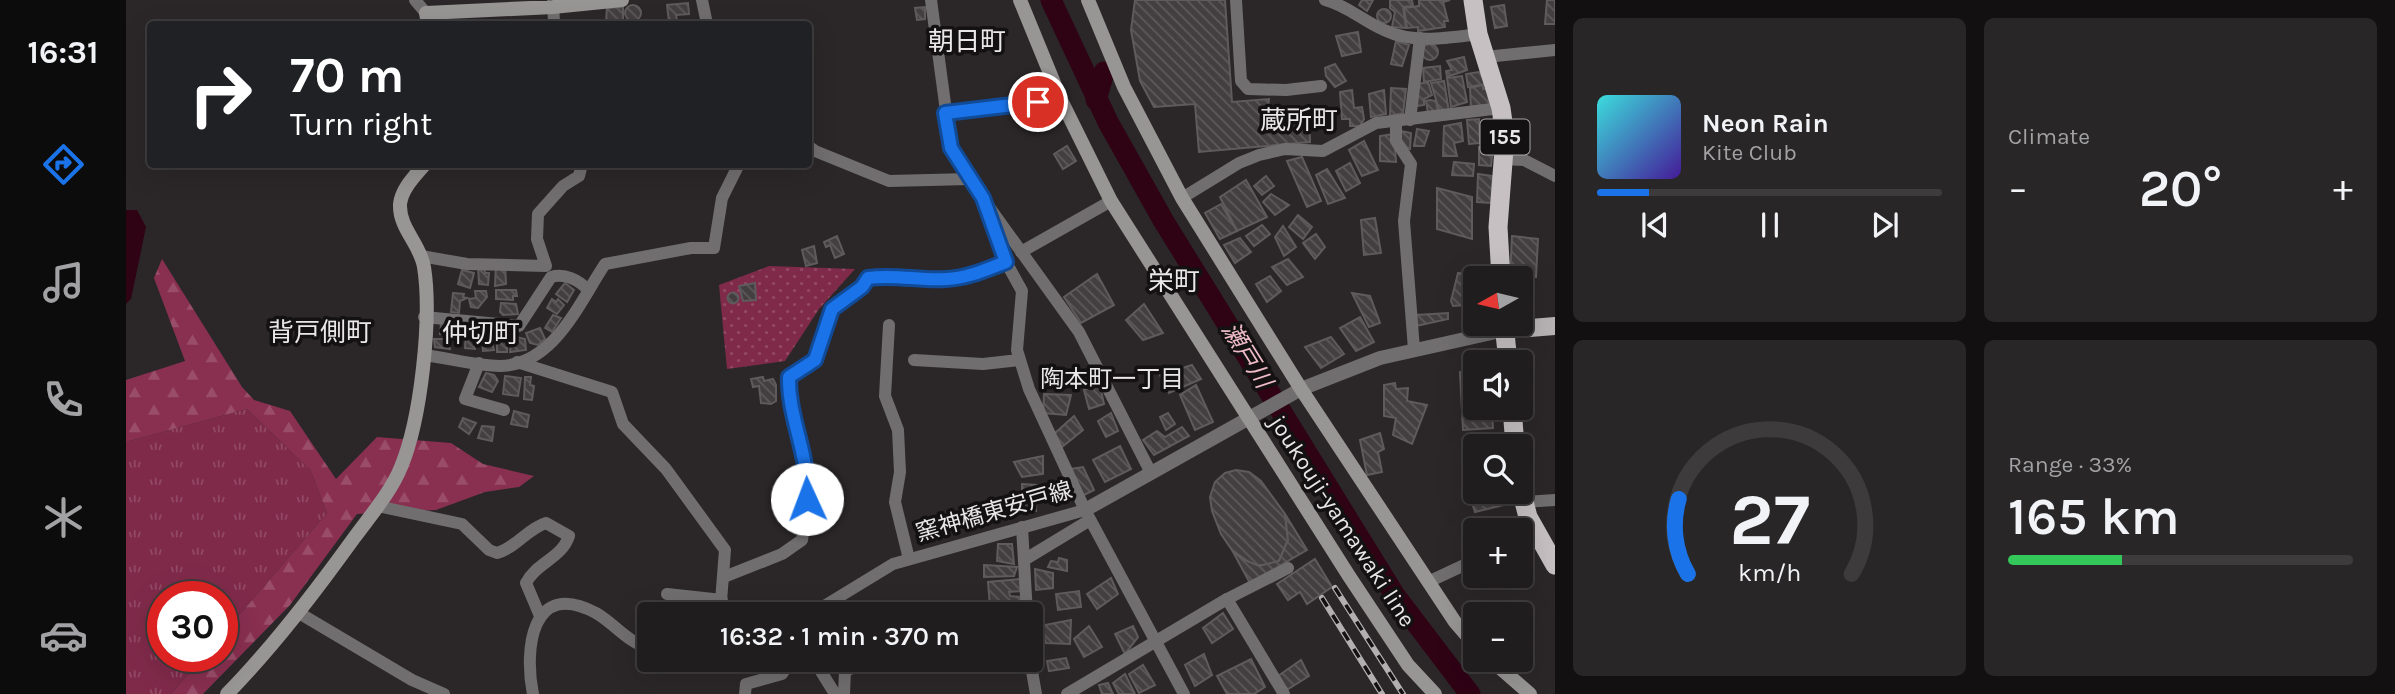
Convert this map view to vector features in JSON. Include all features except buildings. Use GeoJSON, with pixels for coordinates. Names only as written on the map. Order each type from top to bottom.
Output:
{"type":"FeatureCollection","features":[{"type":"Feature","properties":{"kind":"highway","name":"155"},"geometry":{"type":"LineString","coordinates":[[1473,0],[1478,34],[1501,108],[1505,136],[1498,227],[1501,266]]}},
{"type":"Feature","properties":{"kind":"highway"},"geometry":{"type":"LineString","coordinates":[[1533,541],[1555,565]]}},
{"type":"Feature","properties":{"kind":"main road"},"geometry":{"type":"LineString","coordinates":[[427,19],[553,4],[622,0]]}},
{"type":"Feature","properties":{"kind":"main road","name":"joukouji-yamawaki line"},"geometry":{"type":"LineString","coordinates":[[1020,0],[1061,100],[1111,201],[1228,389],[1254,414],[1408,665],[1435,694]]}},
{"type":"Feature","properties":{"kind":"main road","name":"joukouji-yamawaki line"},"geometry":{"type":"LineString","coordinates":[[1088,0],[1124,87],[1182,198],[1297,391],[1463,631]]}},
{"type":"Feature","properties":{"kind":"main road"},"geometry":{"type":"LineString","coordinates":[[227,694],[299,613],[377,506],[401,467],[418,398],[424,355],[425,317],[421,256],[402,222],[400,202],[410,181],[421,168]]}},
{"type":"Feature","properties":{"kind":"main road"},"geometry":{"type":"LineString","coordinates":[[1533,326],[1555,326]]}},
{"type":"Feature","properties":{"kind":"main road"},"geometry":{"type":"LineString","coordinates":[[1505,672],[1530,694]]}},
{"type":"Feature","properties":{"kind":"street"},"geometry":{"type":"LineString","coordinates":[[415,0],[427,19]]}},
{"type":"Feature","properties":{"kind":"street"},"geometry":{"type":"LineString","coordinates":[[702,0],[706,21]]}},
{"type":"Feature","properties":{"kind":"street"},"geometry":{"type":"LineString","coordinates":[[931,0],[951,148],[969,179],[1079,332],[1152,473]]}},
{"type":"Feature","properties":{"kind":"street"},"geometry":{"type":"LineString","coordinates":[[1237,0],[1241,80],[1248,89],[1286,90],[1321,86]]}},
{"type":"Feature","properties":{"kind":"street"},"geometry":{"type":"LineString","coordinates":[[1325,0],[1341,4],[1386,32],[1432,40],[1478,34]]}},
{"type":"Feature","properties":{"kind":"street"},"geometry":{"type":"LineString","coordinates":[[1410,120],[1420,38]]}},
{"type":"Feature","properties":{"kind":"street"},"geometry":{"type":"LineString","coordinates":[[1485,57],[1555,50]]}},
{"type":"Feature","properties":{"kind":"street"},"geometry":{"type":"LineString","coordinates":[[945,113],[1061,100]]}},
{"type":"Feature","properties":{"kind":"street"},"geometry":{"type":"LineString","coordinates":[[1182,198],[1239,163],[1259,155],[1285,149],[1323,151],[1338,146],[1376,123],[1501,108]]}},
{"type":"Feature","properties":{"kind":"street"},"geometry":{"type":"LineString","coordinates":[[1396,122],[1396,141],[1411,164],[1404,221],[1414,349]]}},
{"type":"Feature","properties":{"kind":"street"},"geometry":{"type":"LineString","coordinates":[[812,149],[889,181],[969,179]]}},
{"type":"Feature","properties":{"kind":"street"},"geometry":{"type":"LineString","coordinates":[[1503,159],[1524,160],[1555,176]]}},
{"type":"Feature","properties":{"kind":"street"},"geometry":{"type":"LineString","coordinates":[[421,256],[467,264],[546,267],[537,239],[538,214],[563,187],[579,176],[581,168]]}},
{"type":"Feature","properties":{"kind":"street"},"geometry":{"type":"LineString","coordinates":[[424,355],[500,366],[545,350],[605,264],[691,247],[714,248],[722,198],[737,168]]}},
{"type":"Feature","properties":{"kind":"street"},"geometry":{"type":"LineString","coordinates":[[983,198],[1006,262],[1022,291],[1017,332],[1019,360],[1029,389],[1088,515],[1184,694]]}},
{"type":"Feature","properties":{"kind":"street"},"geometry":{"type":"LineString","coordinates":[[1021,252],[1111,201]]}},
{"type":"Feature","properties":{"kind":"street"},"geometry":{"type":"LineString","coordinates":[[724,577],[782,554],[802,540],[808,479],[804,449],[788,398],[789,377],[815,360],[832,309],[862,287],[868,278],[891,275],[945,279],[971,275],[1006,262]]}},
{"type":"Feature","properties":{"kind":"street"},"geometry":{"type":"LineString","coordinates":[[425,317],[519,326],[551,277],[557,275],[580,280],[588,290]]}},
{"type":"Feature","properties":{"kind":"street"},"geometry":{"type":"LineString","coordinates":[[889,325],[885,396],[898,430],[900,472],[895,502],[909,559]]}},
{"type":"Feature","properties":{"kind":"street","name":"窯神橋東安戸線"},"geometry":{"type":"LineString","coordinates":[[831,602],[893,564],[1021,527],[1088,515],[1152,473],[1297,391],[1363,363],[1468,336]]}},
{"type":"Feature","properties":{"kind":"street"},"geometry":{"type":"LineString","coordinates":[[914,360],[983,364],[1019,360]]}},
{"type":"Feature","properties":{"kind":"street"},"geometry":{"type":"LineString","coordinates":[[516,362],[612,392],[623,424],[666,469],[725,550],[722,600],[667,594]]}},
{"type":"Feature","properties":{"kind":"street"},"geometry":{"type":"LineString","coordinates":[[479,363],[465,399],[504,410]]}},
{"type":"Feature","properties":{"kind":"street"},"geometry":{"type":"LineString","coordinates":[[1533,497],[1555,500]]}},
{"type":"Feature","properties":{"kind":"street"},"geometry":{"type":"LineString","coordinates":[[377,506],[462,524],[497,554],[512,549],[538,525],[546,523],[569,536],[567,544],[531,572],[526,583],[540,616]]}},
{"type":"Feature","properties":{"kind":"street"},"geometry":{"type":"LineString","coordinates":[[1024,561],[1088,515]]}},
{"type":"Feature","properties":{"kind":"street"},"geometry":{"type":"LineString","coordinates":[[1021,527],[1026,602]]}},
{"type":"Feature","properties":{"kind":"street"},"geometry":{"type":"LineString","coordinates":[[1428,582],[1463,566]]}},
{"type":"Feature","properties":{"kind":"street"},"geometry":{"type":"LineString","coordinates":[[1067,694],[1227,599],[1287,568]]}},
{"type":"Feature","properties":{"kind":"street"},"geometry":{"type":"LineString","coordinates":[[1227,599],[1284,694]]}},
{"type":"Feature","properties":{"kind":"street"},"geometry":{"type":"LineString","coordinates":[[533,694],[527,667],[530,635],[540,616],[560,605],[586,609],[599,615],[637,644]]}},
{"type":"Feature","properties":{"kind":"street"},"geometry":{"type":"LineString","coordinates":[[299,613],[412,680],[444,694]]}},
{"type":"Feature","properties":{"kind":"street"},"geometry":{"type":"LineString","coordinates":[[745,694],[746,684],[783,672]]}},
{"type":"Feature","properties":{"kind":"street"},"geometry":{"type":"LineString","coordinates":[[821,672],[835,694]]}},
{"type":"Feature","properties":{"kind":"street"},"geometry":{"type":"LineString","coordinates":[[844,694],[845,672]]}},
{"type":"Feature","properties":{"kind":"street"},"geometry":{"type":"LineString","coordinates":[[1032,672],[1035,694]]}},
{"type":"Feature","properties":{"kind":"green space"},"geometry":{"type":"Polygon","coordinates":[[[162,259],[242,387],[254,400],[290,411],[336,479],[377,437],[451,443],[483,464],[534,476],[519,487],[485,492],[436,510],[357,514],[290,605],[238,658],[238,616],[327,513],[311,471],[247,409],[126,442],[126,380],[185,361],[154,278],[162,259]]]}},
{"type":"Feature","properties":{"kind":"green space"},"geometry":{"type":"Polygon","coordinates":[[[769,266],[855,269],[819,309],[785,361],[727,369],[719,285],[769,266]]]}},
{"type":"Feature","properties":{"kind":"green space"},"geometry":{"type":"Polygon","coordinates":[[[247,409],[311,471],[327,513],[238,616],[238,581],[147,581],[147,672],[190,672],[171,694],[126,694],[126,442],[247,409]]]}},
{"type":"Feature","properties":{"kind":"green space"},"geometry":{"type":"Polygon","coordinates":[[[190,672],[225,672],[203,694],[171,694],[190,672]]]}},
{"type":"Feature","properties":{"kind":"shaded area"},"geometry":{"type":"Polygon","coordinates":[[[126,210],[137,210],[146,227],[131,299],[126,304],[126,210]]]}},
{"type":"Feature","properties":{"kind":"waterway","name":"瀬戸川"},"geometry":{"type":"LineString","coordinates":[[1051,0],[1108,122],[1163,220],[1394,594],[1470,694]]}},
{"type":"Feature","properties":{"kind":"waterway"},"geometry":{"type":"LineString","coordinates":[[1096,100],[1104,72]]}},
{"type":"Feature","properties":{"kind":"railway"},"geometry":{"type":"LineString","coordinates":[[1335,588],[1403,694]]}},
{"type":"Feature","properties":{"kind":"railway"},"geometry":{"type":"LineString","coordinates":[[1322,598],[1382,694]]}},
{"type":"Feature","properties":{"kind":"district","name":"朝日町"},"geometry":{"type":"Point","coordinates":[967,41]}},
{"type":"Feature","properties":{"kind":"district","name":"蔵所町"},"geometry":{"type":"Point","coordinates":[1299,120]}},
{"type":"Feature","properties":{"kind":"district","name":"栄町"},"geometry":{"type":"Point","coordinates":[1174,281]}},
{"type":"Feature","properties":{"kind":"district","name":"背戸側町"},"geometry":{"type":"Point","coordinates":[320,332]}},
{"type":"Feature","properties":{"kind":"district","name":"仲切町"},"geometry":{"type":"Point","coordinates":[481,333]}},
{"type":"Feature","properties":{"kind":"district","name":"陶本町一丁目"},"geometry":{"type":"Point","coordinates":[1112,379]}},
{"type":"Feature","properties":{"kind":"route"},"geometry":{"type":"LineString","coordinates":[[807,499],[808,479],[804,449],[788,398],[789,377],[815,360],[832,309],[862,287],[868,278],[891,275],[945,279],[971,275],[1006,262],[983,198],[951,148],[945,113],[1038,102]]}}]}
